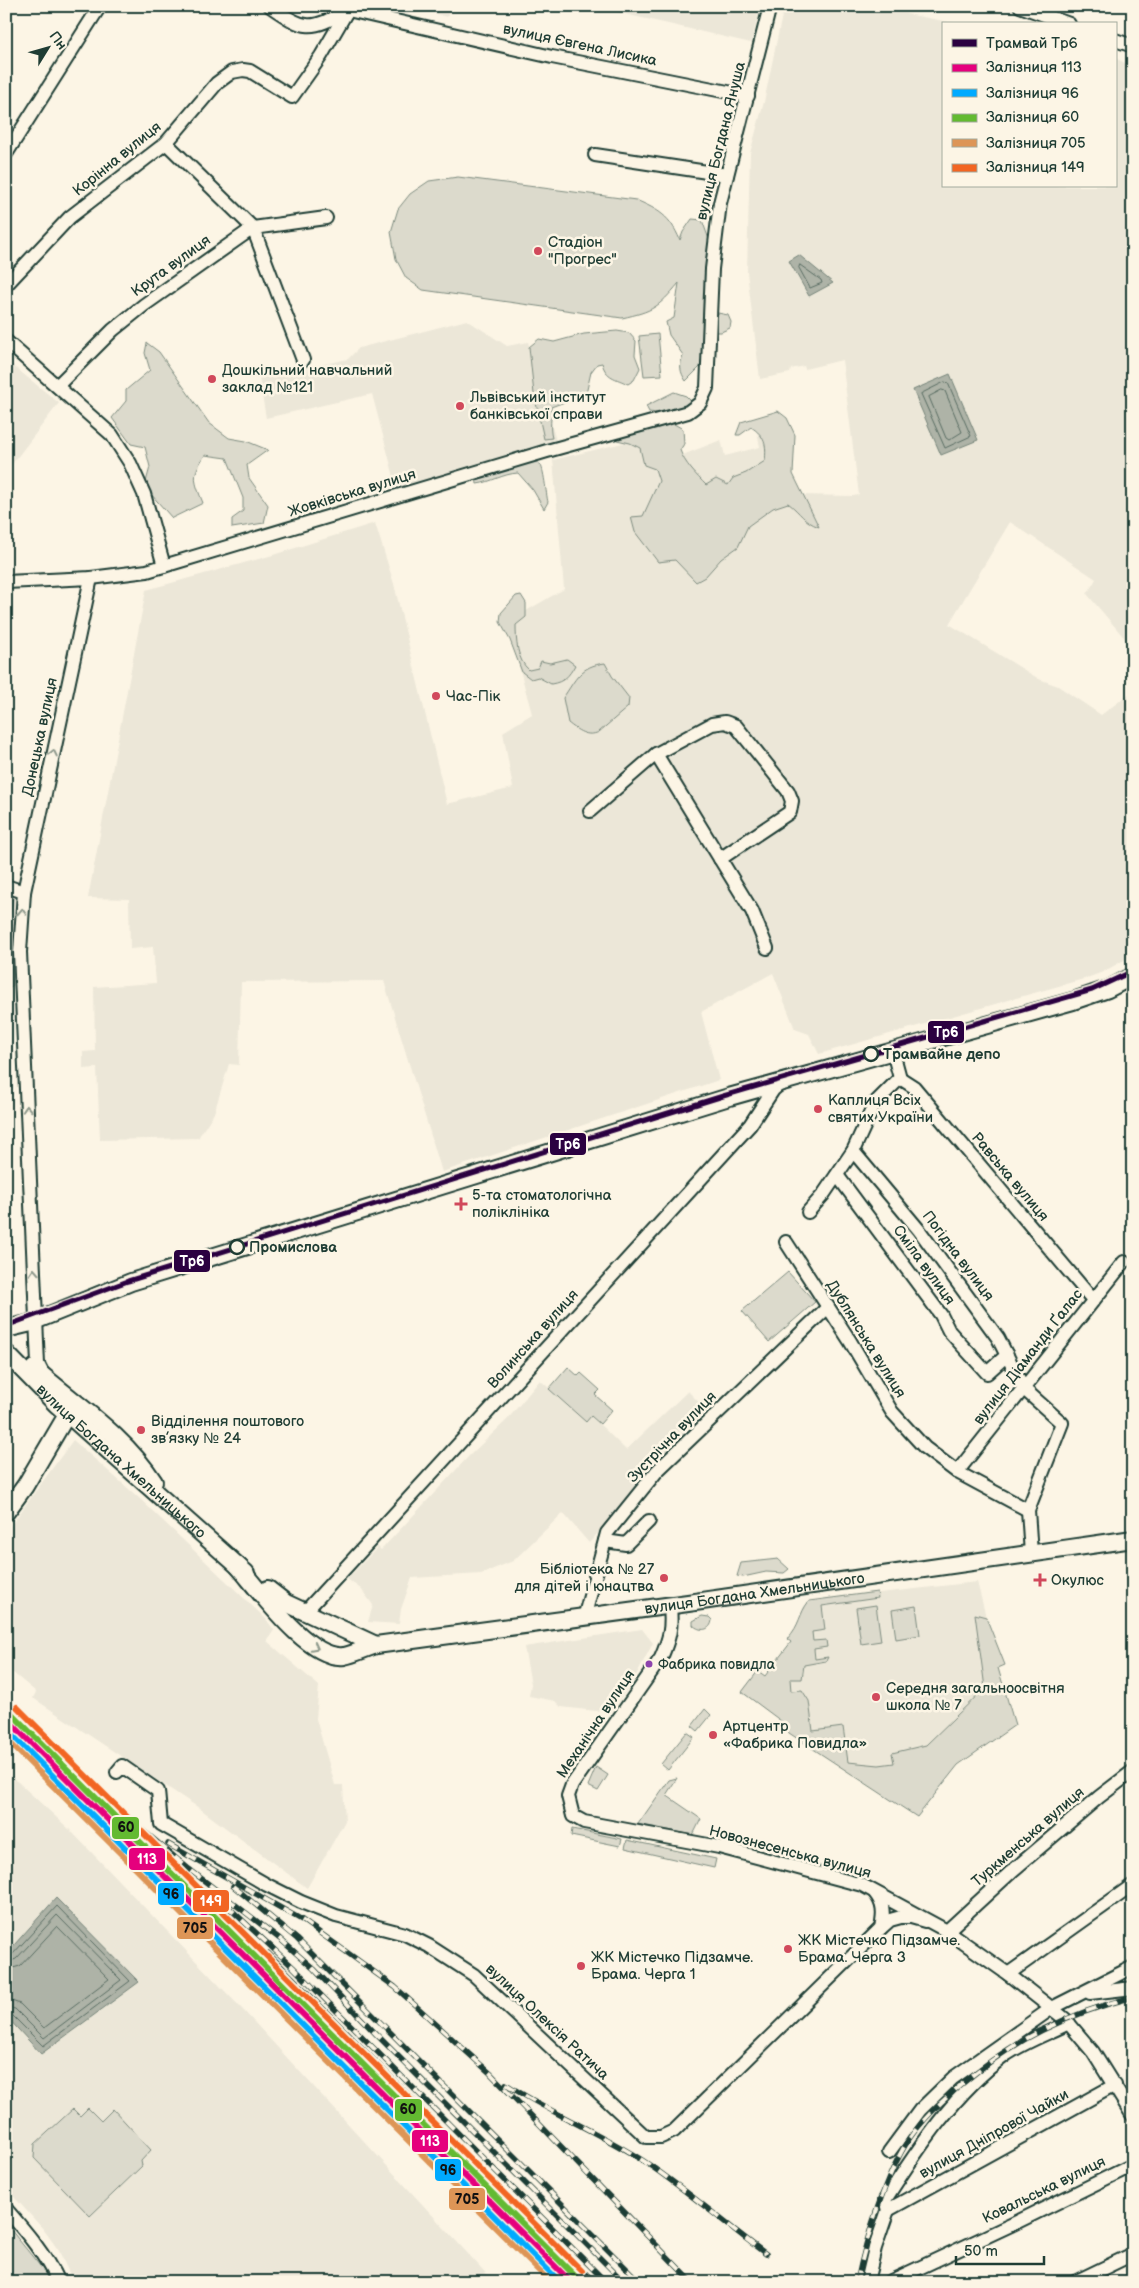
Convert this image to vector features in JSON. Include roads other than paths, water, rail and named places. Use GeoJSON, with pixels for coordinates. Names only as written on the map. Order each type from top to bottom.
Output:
{"type":"FeatureCollection","features":[{"type":"Feature","properties":{"kind":"main road"},"geometry":{"type":"LineString","coordinates":[[6,1329],[37,1320],[131,1282],[729,1097],[1073,1001],[1108,989],[1133,976]]}},
{"type":"Feature","properties":{"kind":"main road"},"geometry":{"type":"LineString","coordinates":[[6,1344],[140,1460],[166,1500]]}},
{"type":"Feature","properties":{"kind":"main road","name":"вулиця Богдана Хмельницького"},"geometry":{"type":"LineString","coordinates":[[6,1353],[66,1413],[238,1566],[286,1603],[341,1627],[376,1645]]}},
{"type":"Feature","properties":{"kind":"main road"},"geometry":{"type":"LineString","coordinates":[[6,1512],[24,1486],[66,1413],[67,1410],[52,1383]]}},
{"type":"Feature","properties":{"kind":"main road","name":"вулиця Богдана Хмельницького"},"geometry":{"type":"LineString","coordinates":[[238,1566],[297,1635],[315,1648],[343,1656],[376,1645],[670,1606],[1133,1538]]}},
{"type":"Feature","properties":{"kind":"main road"},"geometry":{"type":"LineString","coordinates":[[297,1635],[298,1620],[304,1612]]}},
{"type":"Feature","properties":{"kind":"main road"},"geometry":{"type":"LineString","coordinates":[[341,1627],[351,1635],[353,1642],[343,1656]]}},
{"type":"Feature","properties":{"kind":"street"},"geometry":{"type":"LineString","coordinates":[[6,154],[100,6]]}},
{"type":"Feature","properties":{"kind":"street"},"geometry":{"type":"LineString","coordinates":[[270,6],[289,19],[304,26],[321,24],[349,8]]}},
{"type":"Feature","properties":{"kind":"street","name":"вулиця Богдана Януша"},"geometry":{"type":"LineString","coordinates":[[700,403],[708,388],[712,269],[720,203],[770,6]]}},
{"type":"Feature","properties":{"kind":"street"},"geometry":{"type":"LineString","coordinates":[[1020,6],[1064,22]]}},
{"type":"Feature","properties":{"kind":"street","name":"вулиця Євгена Лисика"},"geometry":{"type":"LineString","coordinates":[[349,8],[552,57],[748,96]]}},
{"type":"Feature","properties":{"kind":"street","name":"Корінна вулиця"},"geometry":{"type":"LineString","coordinates":[[6,285],[70,217],[166,143],[217,83],[232,72],[250,71],[292,97],[321,56],[349,8]]}},
{"type":"Feature","properties":{"kind":"street"},"geometry":{"type":"LineString","coordinates":[[1116,40],[1133,46]]}},
{"type":"Feature","properties":{"kind":"street"},"geometry":{"type":"LineString","coordinates":[[166,143],[253,228],[303,360]]}},
{"type":"Feature","properties":{"kind":"street"},"geometry":{"type":"LineString","coordinates":[[595,155],[727,175]]}},
{"type":"Feature","properties":{"kind":"street","name":"Крута вулиця"},"geometry":{"type":"LineString","coordinates":[[57,386],[113,330],[144,305],[253,228],[326,218]]}},
{"type":"Feature","properties":{"kind":"street"},"geometry":{"type":"LineString","coordinates":[[6,341],[112,435],[130,463],[144,494],[164,566]]}},
{"type":"Feature","properties":{"kind":"street","name":"Жовківська вулиця"},"geometry":{"type":"LineString","coordinates":[[6,582],[91,578],[147,571],[187,561],[547,450],[688,412],[700,403]]}},
{"type":"Feature","properties":{"kind":"street","name":"Донецька вулиця"},"geometry":{"type":"LineString","coordinates":[[52,1383],[38,1368],[20,952],[24,892],[91,578]]}},
{"type":"Feature","properties":{"kind":"street"},"geometry":{"type":"LineString","coordinates":[[590,812],[656,754],[712,724],[725,722],[736,726],[788,791],[792,801],[790,812],[720,859]]}},
{"type":"Feature","properties":{"kind":"street"},"geometry":{"type":"LineString","coordinates":[[656,754],[752,911],[767,948]]}},
{"type":"Feature","properties":{"kind":"street"},"geometry":{"type":"LineString","coordinates":[[6,886],[24,892]]}},
{"type":"Feature","properties":{"kind":"street"},"geometry":{"type":"LineString","coordinates":[[808,1212],[853,1151],[875,1103],[900,1078],[893,1052]]}},
{"type":"Feature","properties":{"kind":"street","name":"Равська вулиця"},"geometry":{"type":"LineString","coordinates":[[900,1078],[914,1087],[1093,1300]]}},
{"type":"Feature","properties":{"kind":"street","name":"Волинська вулиця"},"geometry":{"type":"LineString","coordinates":[[304,1612],[750,1125],[773,1090],[780,1084]]}},
{"type":"Feature","properties":{"kind":"street","name":"Погідна вулиця"},"geometry":{"type":"LineString","coordinates":[[853,1151],[919,1230],[998,1338],[1024,1389]]}},
{"type":"Feature","properties":{"kind":"street","name":"Сміла вулиця"},"geometry":{"type":"LineString","coordinates":[[836,1174],[942,1315],[949,1331],[986,1373],[1007,1355]]}},
{"type":"Feature","properties":{"kind":"street","name":"Дублянська вулиця"},"geometry":{"type":"LineString","coordinates":[[786,1242],[892,1412],[924,1448],[957,1472],[1028,1510]]}},
{"type":"Feature","properties":{"kind":"street","name":"вулиця Діаманди Ґалас"},"geometry":{"type":"LineString","coordinates":[[957,1472],[1124,1262]]}},
{"type":"Feature","properties":{"kind":"street","name":"Зустрічна вулиця"},"geometry":{"type":"LineString","coordinates":[[584,1618],[607,1533],[657,1471],[828,1307]]}},
{"type":"Feature","properties":{"kind":"street"},"geometry":{"type":"LineString","coordinates":[[1024,1389],[1062,1423],[1028,1510],[1031,1554]]}},
{"type":"Feature","properties":{"kind":"street"},"geometry":{"type":"LineString","coordinates":[[605,1541],[626,1544],[649,1521]]}},
{"type":"Feature","properties":{"kind":"street","name":"Механічна вулиця"},"geometry":{"type":"LineString","coordinates":[[569,1807],[568,1796],[572,1785],[661,1658],[670,1636],[672,1623],[670,1606]]}},
{"type":"Feature","properties":{"kind":"street","name":"вулиця Олексія Ратича"},"geometry":{"type":"LineString","coordinates":[[117,1772],[122,1766],[158,1792],[162,1824],[267,1885],[336,1916],[405,1934],[429,1946],[474,1975],[646,2137],[661,2137],[674,2132],[890,1920],[911,1916],[925,1921]]}},
{"type":"Feature","properties":{"kind":"street","name":"Туркменська вулиця"},"geometry":{"type":"LineString","coordinates":[[947,1932],[1011,1872],[1099,1797],[1133,1771]]}},
{"type":"Feature","properties":{"kind":"street","name":"Новознесенська вулиця"},"geometry":{"type":"LineString","coordinates":[[569,1807],[573,1816],[584,1822],[719,1847],[862,1886],[947,1932],[1008,1974],[1069,2023],[1093,2052],[1115,2085],[1127,2094],[1133,2116]]}},
{"type":"Feature","properties":{"kind":"street"},"geometry":{"type":"LineString","coordinates":[[1008,1974],[1133,1885]]}},
{"type":"Feature","properties":{"kind":"street"},"geometry":{"type":"LineString","coordinates":[[862,1886],[876,1894],[883,1905],[884,1916],[881,1928]]}},
{"type":"Feature","properties":{"kind":"street"},"geometry":{"type":"LineString","coordinates":[[889,2152],[920,2110],[953,2078],[1052,2008],[1133,1967]]}},
{"type":"Feature","properties":{"kind":"street"},"geometry":{"type":"LineString","coordinates":[[1084,1993],[1133,1988]]}},
{"type":"Feature","properties":{"kind":"street"},"geometry":{"type":"LineString","coordinates":[[867,2282],[875,2248],[888,2210],[885,2200],[924,2140],[970,2088],[1008,2054],[1069,2023]]}},
{"type":"Feature","properties":{"kind":"street","name":"вулиця Дніпрової Чайки"},"geometry":{"type":"LineString","coordinates":[[888,2210],[1115,2085]]}},
{"type":"Feature","properties":{"kind":"street","name":"Ковальська вулиця"},"geometry":{"type":"LineString","coordinates":[[889,2282],[1133,2165]]}},
{"type":"Feature","properties":{"kind":"street"},"geometry":{"type":"LineString","coordinates":[[6,2208],[32,2238],[51,2267],[58,2282]]}},
{"type":"Feature","properties":{"kind":"street"},"geometry":{"type":"LineString","coordinates":[[1075,2282],[1133,2254]]}},
{"type":"Feature","properties":{"kind":"water"},"geometry":{"type":"Polygon","coordinates":[[[799,255],[833,283],[809,296],[789,261],[799,255]]]}},
{"type":"Feature","properties":{"kind":"water"},"geometry":{"type":"Polygon","coordinates":[[[950,374],[978,440],[941,455],[913,390],[950,374]]]}},
{"type":"Feature","properties":{"kind":"water"},"geometry":{"type":"Polygon","coordinates":[[[56,1898],[139,1982],[41,2054],[6,2016],[6,1954],[56,1898]]]}},
{"type":"Feature","properties":{"kind":"railway"},"geometry":{"type":"LineString","coordinates":[[6,1705],[79,1777]]}},
{"type":"Feature","properties":{"kind":"railway"},"geometry":{"type":"LineString","coordinates":[[74,1772],[189,1869],[280,1939],[314,1969],[376,2034],[624,2282]]}},
{"type":"Feature","properties":{"kind":"railway"},"geometry":{"type":"LineString","coordinates":[[114,1813],[132,1832]]}},
{"type":"Feature","properties":{"kind":"railway"},"geometry":{"type":"LineString","coordinates":[[168,1844],[302,1920],[395,1987],[490,2073],[692,2282]]}},
{"type":"Feature","properties":{"kind":"railway"},"geometry":{"type":"LineString","coordinates":[[233,1886],[297,1939],[640,2282]]}},
{"type":"Feature","properties":{"kind":"railway"},"geometry":{"type":"LineString","coordinates":[[226,1905],[293,1967],[606,2282]]}},
{"type":"Feature","properties":{"kind":"railway"},"geometry":{"type":"LineString","coordinates":[[268,1953],[594,2282]]}},
{"type":"Feature","properties":{"kind":"railway"},"geometry":{"type":"LineString","coordinates":[[857,2282],[877,2208],[892,2171],[909,2139],[934,2110],[981,2068],[1042,2030],[1063,2020],[1133,1997]]}},
{"type":"Feature","properties":{"kind":"railway"},"geometry":{"type":"LineString","coordinates":[[506,2084],[648,2164],[766,2254]]}},
{"type":"Feature","properties":{"kind":"tram line","name":"Тр6"},"geometry":{"type":"LineString","coordinates":[[6,1326],[128,1281],[723,1096],[1092,990],[1133,971]]}},
{"type":"Feature","properties":{"kind":"rail line","name":"149"},"geometry":{"type":"LineString","coordinates":[[17,1707],[582,2271]]}},
{"type":"Feature","properties":{"kind":"rail line","name":"60"},"geometry":{"type":"LineString","coordinates":[[11,1713],[576,2277]]}},
{"type":"Feature","properties":{"kind":"rail line","name":"113"},"geometry":{"type":"LineString","coordinates":[[6,1718],[571,2282]]}},
{"type":"Feature","properties":{"kind":"rail line","name":"96"},"geometry":{"type":"LineString","coordinates":[[6,1729],[560,2282]]}},
{"type":"Feature","properties":{"kind":"rail line","name":"705"},"geometry":{"type":"LineString","coordinates":[[6,1739],[550,2282]]}},
{"type":"Feature","properties":{"kind":"place","name":"Стадіон \"Прогрес\""},"geometry":{"type":"Point","coordinates":[538,251]}},
{"type":"Feature","properties":{"kind":"place","name":"Дошкільний навчальний заклад №121"},"geometry":{"type":"Point","coordinates":[212,379]}},
{"type":"Feature","properties":{"kind":"place","name":"Львівський інститут банківської справи"},"geometry":{"type":"Point","coordinates":[460,406]}},
{"type":"Feature","properties":{"kind":"place","name":"Час-Пік"},"geometry":{"type":"Point","coordinates":[436,696]}},
{"type":"Feature","properties":{"kind":"place","name":"Трамвайне депо"},"geometry":{"type":"Point","coordinates":[871,1054]}},
{"type":"Feature","properties":{"kind":"place","name":"Каплиця Всіх святих України"},"geometry":{"type":"Point","coordinates":[818,1109]}},
{"type":"Feature","properties":{"kind":"place","name":"5-та стоматологічна поліклініка"},"geometry":{"type":"Point","coordinates":[461,1204]}},
{"type":"Feature","properties":{"kind":"place","name":"Промислова"},"geometry":{"type":"Point","coordinates":[237,1247]}},
{"type":"Feature","properties":{"kind":"place","name":"Відділення поштового зв’язку № 24"},"geometry":{"type":"Point","coordinates":[141,1430]}},
{"type":"Feature","properties":{"kind":"place","name":"Бібліотека № 27 для дітей і юнацтва"},"geometry":{"type":"Point","coordinates":[664,1578]}},
{"type":"Feature","properties":{"kind":"place","name":"Окулюс"},"geometry":{"type":"Point","coordinates":[1040,1580]}},
{"type":"Feature","properties":{"kind":"place","name":"Фабрика повидла"},"geometry":{"type":"Point","coordinates":[649,1664]}},
{"type":"Feature","properties":{"kind":"place","name":"Середня загальноосвітня школа № 7"},"geometry":{"type":"Point","coordinates":[876,1697]}},
{"type":"Feature","properties":{"kind":"place","name":"Артцентр «Фабрика Повидла»"},"geometry":{"type":"Point","coordinates":[713,1735]}},
{"type":"Feature","properties":{"kind":"place","name":"ЖК Містечко Підзамче. Брама. Черга 3"},"geometry":{"type":"Point","coordinates":[788,1949]}},
{"type":"Feature","properties":{"kind":"place","name":"ЖК Містечко Підзамче. Брама. Черга 1"},"geometry":{"type":"Point","coordinates":[581,1966]}}]}
